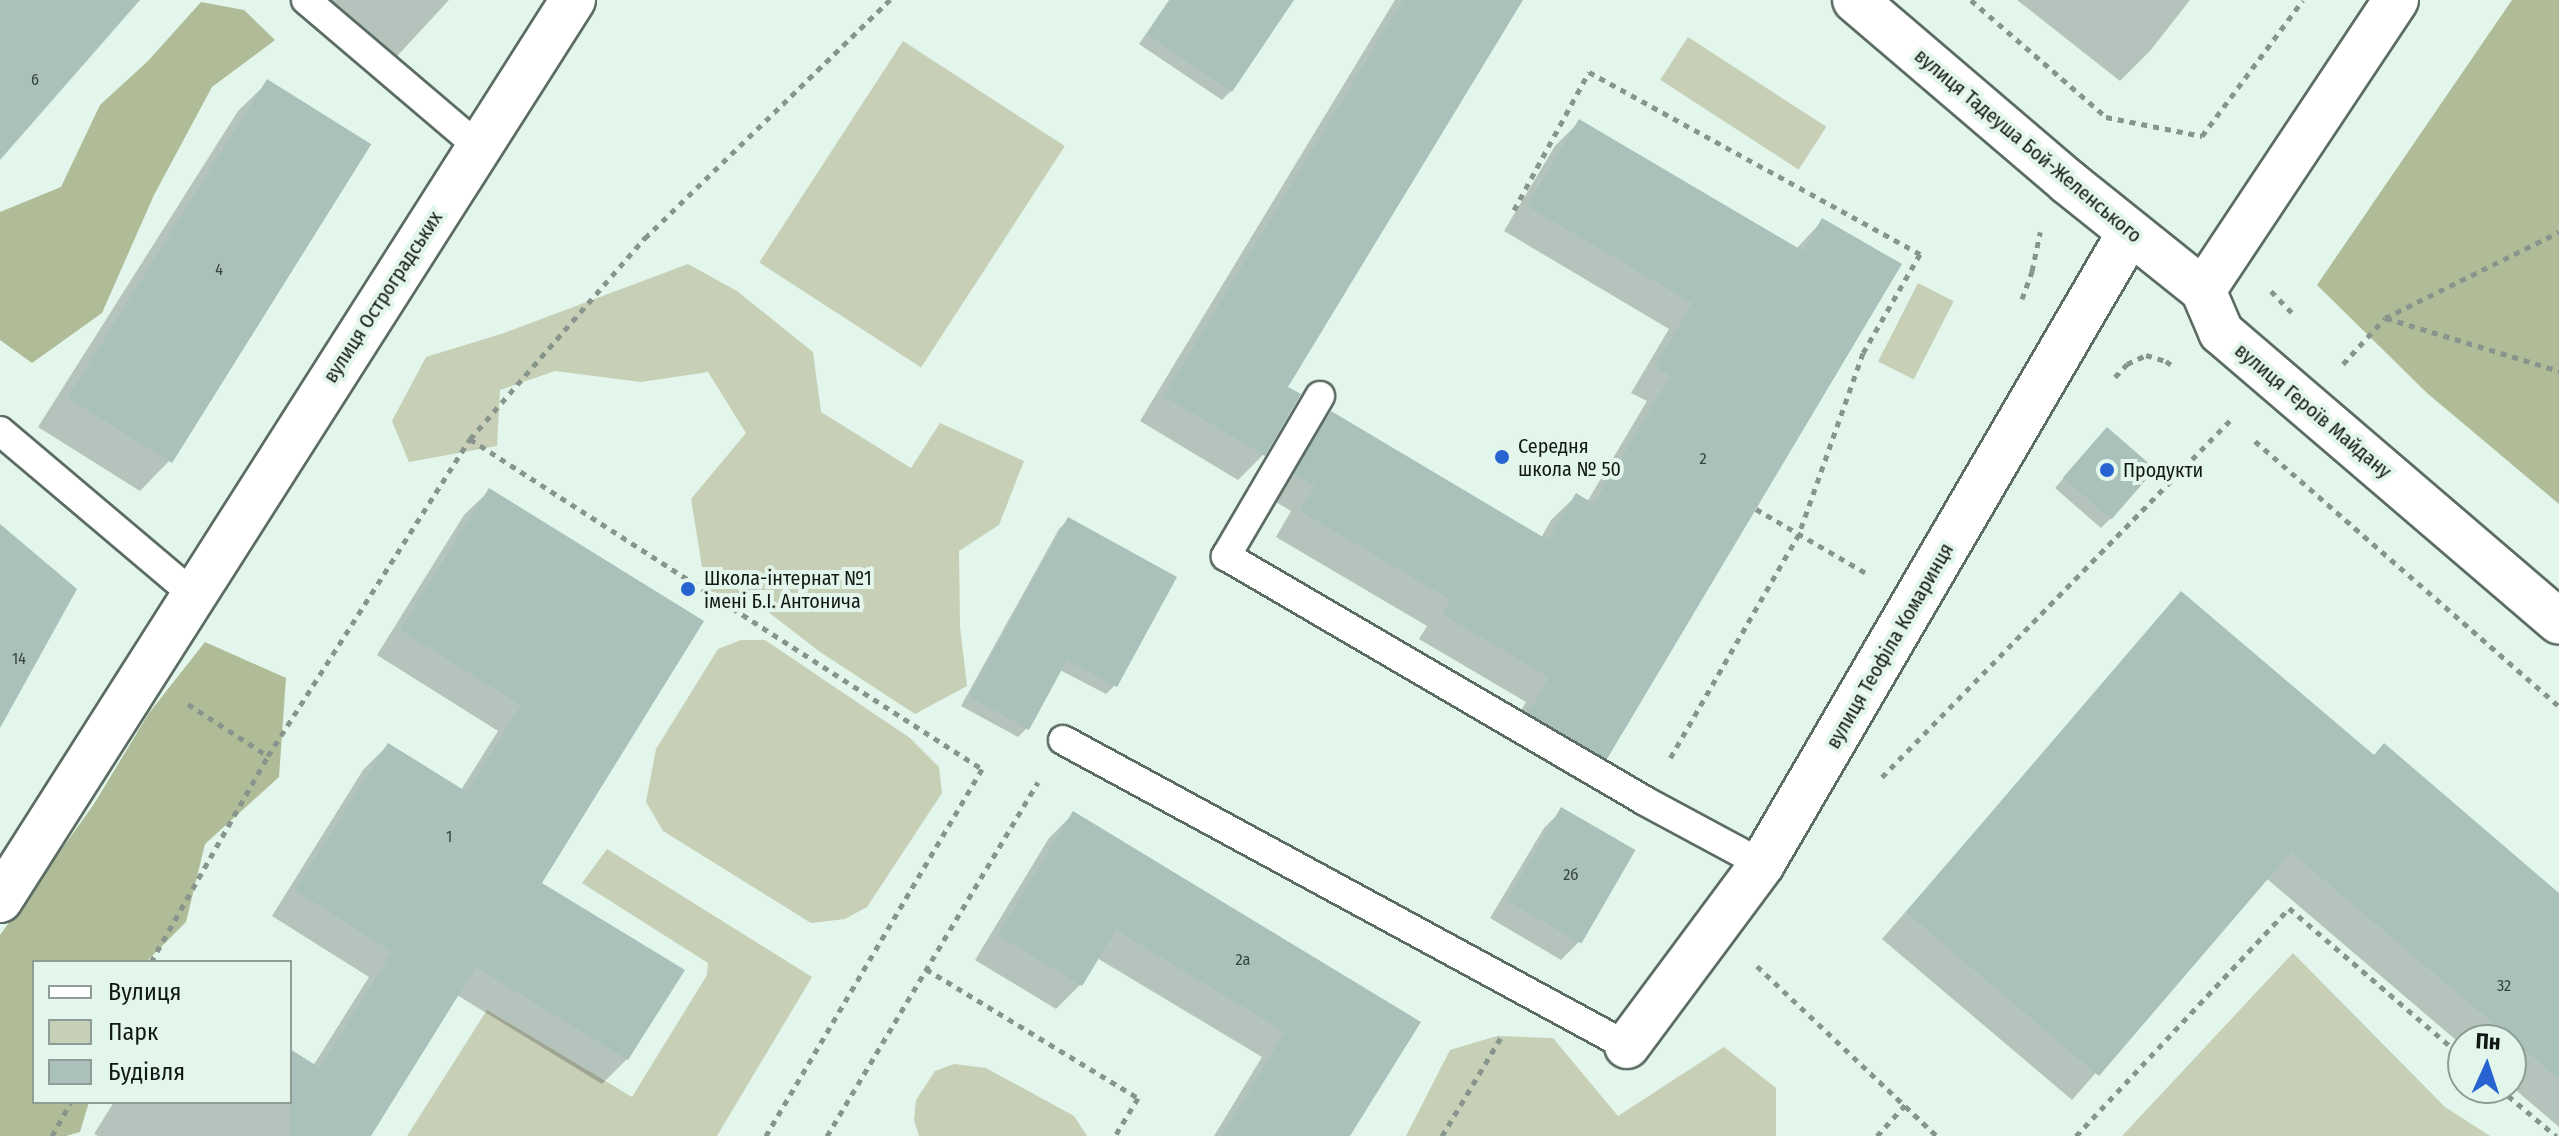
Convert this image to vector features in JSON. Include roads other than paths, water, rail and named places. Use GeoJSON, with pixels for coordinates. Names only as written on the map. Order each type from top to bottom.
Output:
{"type":"FeatureCollection","features":[{"type":"Feature","properties":{"kind":"street","name":"вулиця Остроградських"},"geometry":{"type":"LineString","coordinates":[[3,887],[180,582],[479,147],[573,0]]}},
{"type":"Feature","properties":{"kind":"street","name":"вулиця Тадеуша Бой-Желенського"},"geometry":{"type":"LineString","coordinates":[[1855,0],[2203,290]]}},
{"type":"Feature","properties":{"kind":"street"},"geometry":{"type":"LineString","coordinates":[[2203,290],[2396,0]]}},
{"type":"Feature","properties":{"kind":"street","name":"вулиця Теофіла Комаринця"},"geometry":{"type":"LineString","coordinates":[[1627,1046],[1762,864],[2130,232]]}},
{"type":"Feature","properties":{"kind":"street","name":"вулиця Героїв Майдану"},"geometry":{"type":"LineString","coordinates":[[2203,290],[2221,332],[2559,622]]}},
{"type":"Feature","properties":{"kind":"lane"},"geometry":{"type":"LineString","coordinates":[[306,0],[479,147]]}},
{"type":"Feature","properties":{"kind":"lane"},"geometry":{"type":"LineString","coordinates":[[1320,396],[1226,556],[1645,801],[1762,864]]}},
{"type":"Feature","properties":{"kind":"lane"},"geometry":{"type":"LineString","coordinates":[[0,431],[180,582]]}},
{"type":"Feature","properties":{"kind":"lane"},"geometry":{"type":"LineString","coordinates":[[1063,740],[1627,1046]]}},
{"type":"Feature","properties":{"kind":"place","name":"Середня школа № 50"},"geometry":{"type":"Point","coordinates":[1502,457]}},
{"type":"Feature","properties":{"kind":"place","name":"Продукти"},"geometry":{"type":"Point","coordinates":[2107,470]}},
{"type":"Feature","properties":{"kind":"place","name":"Школа-інтернат №1 імені Б.І. Антонича"},"geometry":{"type":"Point","coordinates":[688,589]}}]}
